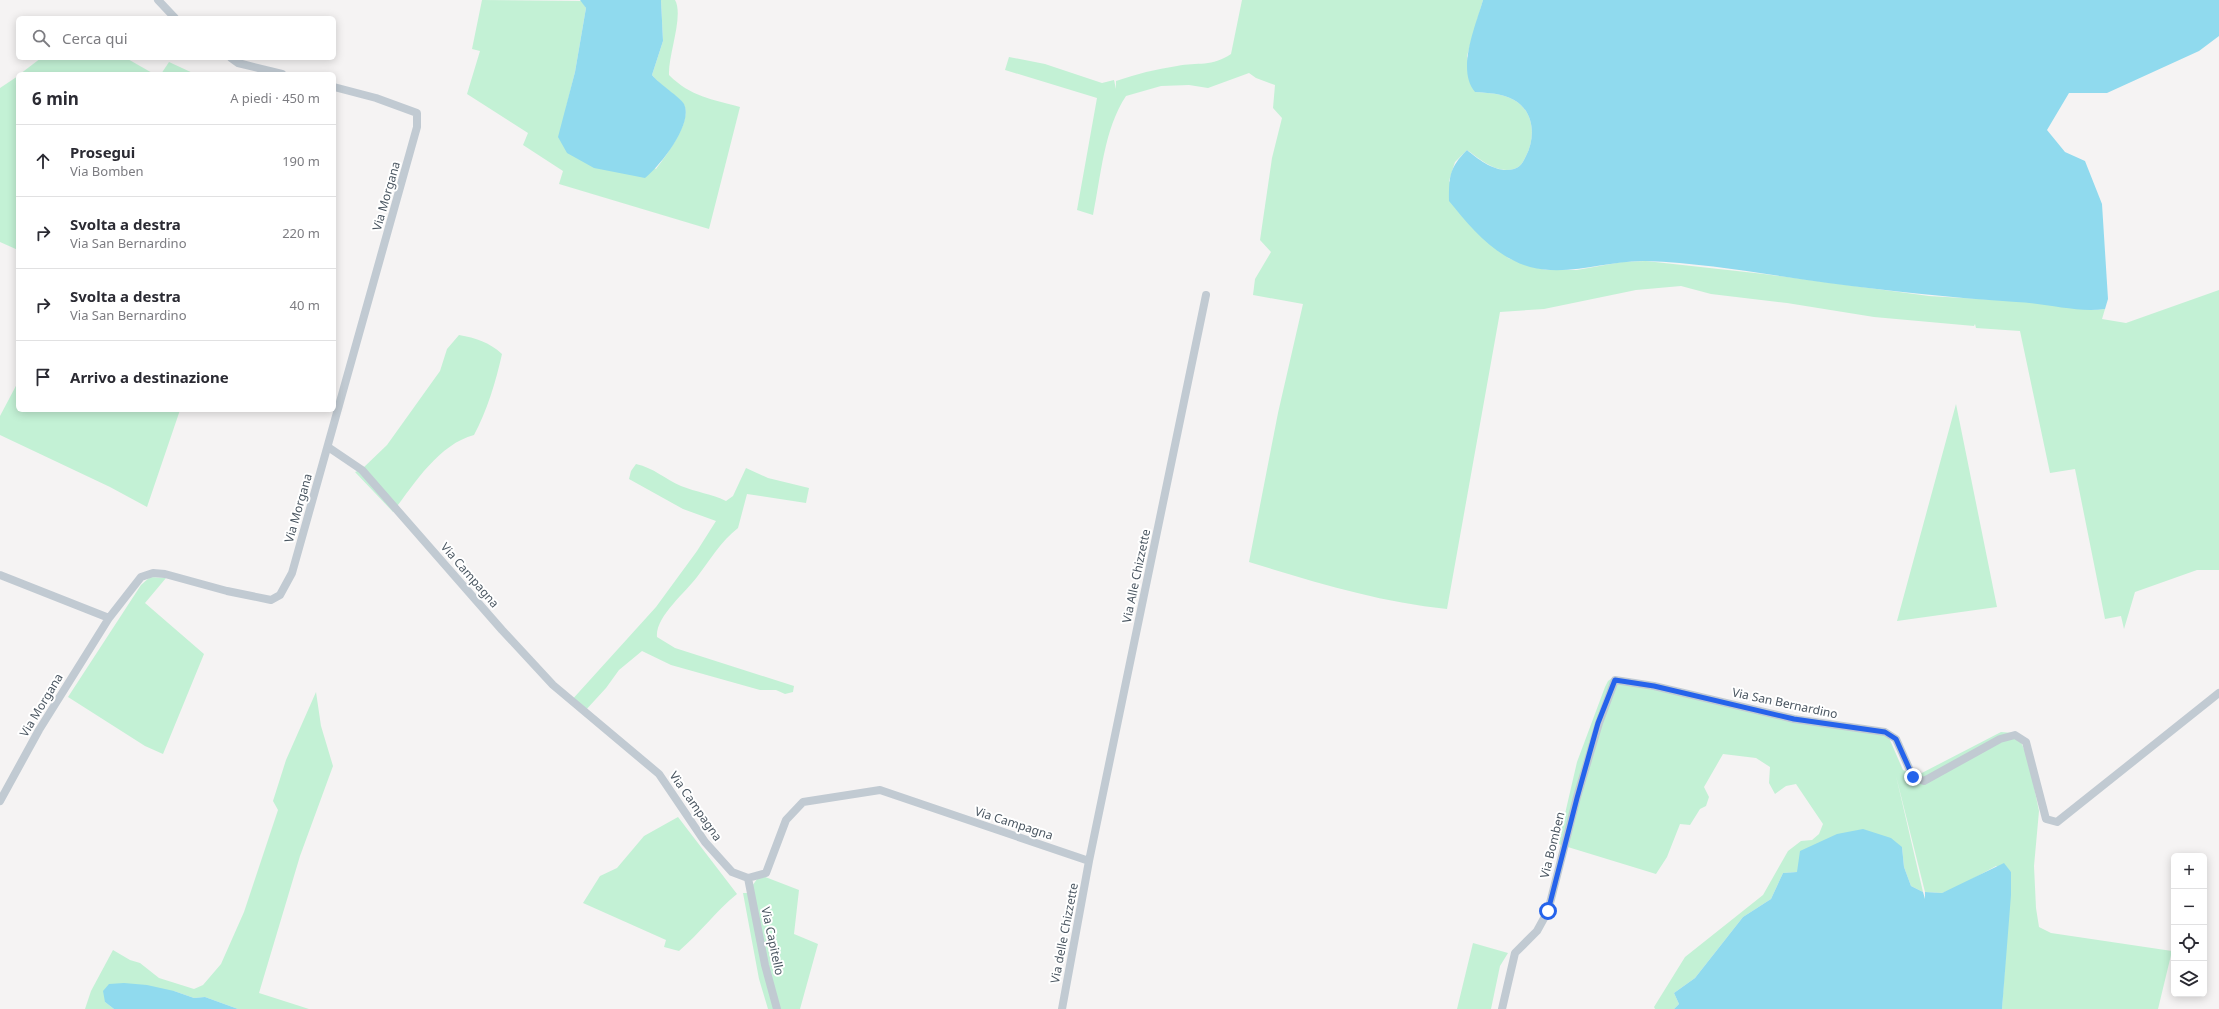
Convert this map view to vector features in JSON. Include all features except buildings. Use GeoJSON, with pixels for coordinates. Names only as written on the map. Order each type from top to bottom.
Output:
{"type":"FeatureCollection","features":[{"type":"Feature","properties":{"kind":"street"},"geometry":{"type":"LineString","coordinates":[[158,0],[173,16]]}},
{"type":"Feature","properties":{"kind":"street"},"geometry":{"type":"LineString","coordinates":[[234,60],[238,63],[274,72]]}},
{"type":"Feature","properties":{"kind":"street","name":"Via Morgana"},"geometry":{"type":"LineString","coordinates":[[0,801],[39,730],[109,618],[141,577],[153,573],[165,574],[227,591],[271,600],[280,595],[292,573],[417,127],[416,113],[376,98],[336,88]]}},
{"type":"Feature","properties":{"kind":"street","name":"Via Alle Chizzette"},"geometry":{"type":"LineString","coordinates":[[1089,861],[1206,295]]}},
{"type":"Feature","properties":{"kind":"street","name":"Via Campagna"},"geometry":{"type":"LineString","coordinates":[[328,447],[362,470],[502,630],[553,685],[659,774],[705,842],[732,872],[748,878],[766,873],[786,820],[803,802],[880,790],[1089,861]]}},
{"type":"Feature","properties":{"kind":"street"},"geometry":{"type":"LineString","coordinates":[[0,575],[109,618]]}},
{"type":"Feature","properties":{"kind":"street","name":"Via San Bernardino"},"geometry":{"type":"LineString","coordinates":[[1615,680],[1654,686],[1794,719],[1885,732],[1896,739],[1913,777],[1924,780],[2000,739],[2014,735],[2026,742],[2046,819],[2057,822],[2219,693]]}},
{"type":"Feature","properties":{"kind":"street","name":"Via Bomben"},"geometry":{"type":"LineString","coordinates":[[1502,1009],[1515,953],[1537,931],[1548,911],[1598,723],[1615,680]]}},
{"type":"Feature","properties":{"kind":"street","name":"Via delle Chizzette"},"geometry":{"type":"LineString","coordinates":[[1062,1009],[1089,861]]}},
{"type":"Feature","properties":{"kind":"street","name":"Via Capitello"},"geometry":{"type":"LineString","coordinates":[[748,878],[765,965],[777,1009]]}},
{"type":"Feature","properties":{"kind":"green space"},"geometry":{"type":"Polygon","coordinates":[[[482,0],[582,1],[586,8],[575,72],[566,108],[656,169],[678,137],[685,117],[685,109],[682,102],[652,75],[663,41],[661,0],[675,0],[678,16],[669,67],[669,75],[685,88],[694,93],[740,107],[709,229],[559,184],[563,171],[523,145],[528,133],[467,94],[480,51],[472,49],[482,0]]]}},
{"type":"Feature","properties":{"kind":"green space"},"geometry":{"type":"Polygon","coordinates":[[[1242,0],[1483,0],[1467,56],[1475,92],[1505,96],[1521,105],[1526,111],[1531,125],[1531,141],[1522,164],[1514,169],[1507,170],[1495,168],[1489,165],[1467,150],[1455,162],[1449,181],[1508,258],[1529,266],[1546,270],[1577,270],[1622,262],[1646,261],[1764,274],[1929,296],[2045,303],[2094,310],[2105,309],[2102,319],[2126,323],[2219,290],[2219,570],[2197,570],[2135,592],[2124,629],[2121,616],[2105,619],[2075,469],[2050,473],[2020,331],[1976,328],[1975,324],[1974,326],[1874,317],[1787,303],[1711,294],[1681,286],[1636,290],[1544,309],[1500,312],[1447,609],[1397,602],[1322,584],[1249,562],[1278,413],[1303,304],[1253,295],[1255,279],[1271,252],[1260,240],[1272,158],[1282,118],[1273,108],[1275,85],[1256,78],[1249,73],[1208,88],[1189,85],[1161,86],[1126,96],[1113,123],[1108,138],[1093,215],[1077,210],[1097,98],[1005,70],[1009,57],[1045,64],[1102,83],[1114,80],[1116,89],[1116,81],[1139,74],[1169,67],[1218,61],[1231,54],[1242,0]]]}},
{"type":"Feature","properties":{"kind":"green space"},"geometry":{"type":"Polygon","coordinates":[[[38,60],[130,60],[150,72],[23,72],[38,60]]]}},
{"type":"Feature","properties":{"kind":"green space"},"geometry":{"type":"Polygon","coordinates":[[[169,62],[191,72],[162,72],[169,62]]]}},
{"type":"Feature","properties":{"kind":"green space"},"geometry":{"type":"Polygon","coordinates":[[[16,77],[16,249],[0,242],[0,88],[16,77]]]}},
{"type":"Feature","properties":{"kind":"green space"},"geometry":{"type":"Polygon","coordinates":[[[459,335],[482,341],[492,346],[502,354],[487,406],[474,435],[449,447],[438,456],[418,478],[393,512],[355,472],[362,469],[387,445],[440,371],[447,349],[459,335]]]}},
{"type":"Feature","properties":{"kind":"green space"},"geometry":{"type":"Polygon","coordinates":[[[16,386],[16,412],[179,412],[147,507],[110,487],[0,435],[0,416],[16,386]]]}},
{"type":"Feature","properties":{"kind":"green space"},"geometry":{"type":"Polygon","coordinates":[[[1956,404],[1997,607],[1897,621],[1956,404]]]}},
{"type":"Feature","properties":{"kind":"green space"},"geometry":{"type":"Polygon","coordinates":[[[636,464],[648,468],[681,486],[726,501],[733,496],[746,468],[768,478],[809,488],[806,503],[747,494],[738,528],[721,545],[697,577],[666,613],[658,629],[657,637],[675,648],[794,686],[793,692],[785,694],[776,690],[760,690],[671,665],[642,651],[619,670],[606,688],[584,712],[570,702],[656,607],[697,551],[716,521],[683,509],[629,479],[631,471],[636,464]]]}},
{"type":"Feature","properties":{"kind":"green space"},"geometry":{"type":"Polygon","coordinates":[[[150,577],[166,578],[145,603],[204,654],[163,754],[145,746],[68,697],[141,585],[150,577]]]}},
{"type":"Feature","properties":{"kind":"green space"},"geometry":{"type":"Polygon","coordinates":[[[1612,678],[1762,710],[1886,731],[1903,770],[1916,776],[2001,732],[2013,733],[2020,740],[2028,758],[2039,811],[2034,866],[2036,908],[2039,927],[2051,933],[2171,951],[2158,1009],[2002,1009],[2011,872],[1996,866],[1958,887],[1942,893],[1925,892],[1896,776],[1923,892],[1911,886],[1904,867],[1902,847],[1797,872],[1783,873],[1771,899],[1743,917],[1695,978],[1674,993],[1679,1004],[1674,1009],[1655,1009],[1654,1007],[1685,957],[1763,895],[1788,851],[1801,841],[1812,840],[1819,834],[1823,824],[1796,784],[1786,786],[1775,794],[1769,783],[1770,767],[1756,758],[1723,754],[1704,787],[1709,797],[1706,806],[1700,809],[1690,825],[1680,824],[1667,857],[1656,874],[1558,844],[1577,762],[1608,681],[1612,678]]]}},
{"type":"Feature","properties":{"kind":"green space"},"geometry":{"type":"Polygon","coordinates":[[[316,692],[321,726],[333,766],[300,856],[259,993],[309,1009],[238,1009],[205,997],[194,998],[174,991],[105,1002],[114,1009],[85,1009],[91,991],[113,950],[130,960],[140,963],[159,978],[194,989],[203,985],[221,964],[244,912],[278,810],[273,801],[286,760],[316,692]]]}},
{"type":"Feature","properties":{"kind":"green space"},"geometry":{"type":"Polygon","coordinates":[[[678,817],[737,894],[679,951],[664,947],[666,940],[583,903],[600,876],[617,868],[644,836],[678,817]]]}},
{"type":"Feature","properties":{"kind":"green space"},"geometry":{"type":"Polygon","coordinates":[[[760,875],[799,890],[794,934],[818,944],[800,1009],[768,1009],[759,979],[743,893],[747,893],[760,875]]]}},
{"type":"Feature","properties":{"kind":"green space"},"geometry":{"type":"Polygon","coordinates":[[[1473,943],[1508,953],[1500,966],[1491,1009],[1457,1009],[1473,943]]]}},
{"type":"Feature","properties":{"kind":"water"},"geometry":{"type":"Polygon","coordinates":[[[580,0],[661,0],[663,41],[652,75],[682,101],[686,112],[680,133],[674,144],[658,165],[645,178],[594,168],[567,153],[558,137],[575,72],[586,8],[580,0]]]}},
{"type":"Feature","properties":{"kind":"water"},"geometry":{"type":"Polygon","coordinates":[[[1483,0],[2219,0],[2219,36],[2199,51],[2107,93],[2069,93],[2047,130],[2065,152],[2085,161],[2102,204],[2108,299],[2105,309],[2083,310],[1828,283],[1669,262],[1631,261],[1574,269],[1545,270],[1530,267],[1517,262],[1495,249],[1475,231],[1449,201],[1451,173],[1461,156],[1467,150],[1477,158],[1495,168],[1508,170],[1514,169],[1522,164],[1531,141],[1531,125],[1526,111],[1521,105],[1505,96],[1475,92],[1470,83],[1467,72],[1469,47],[1483,0]]]}},
{"type":"Feature","properties":{"kind":"water"},"geometry":{"type":"Polygon","coordinates":[[[1863,829],[1891,838],[1902,847],[1904,867],[1911,886],[1923,892],[1925,899],[1925,892],[1942,893],[2004,863],[2011,872],[2011,895],[2002,1009],[1674,1009],[1679,1004],[1674,993],[1695,978],[1743,917],[1771,899],[1783,873],[1797,872],[1800,851],[1837,834],[1863,829]]]}},
{"type":"Feature","properties":{"kind":"water"},"geometry":{"type":"Polygon","coordinates":[[[124,983],[147,985],[174,991],[194,998],[205,997],[238,1009],[114,1009],[105,1002],[103,991],[109,984],[124,983]]]}},
{"type":"Feature","properties":{"kind":"route"},"geometry":{"type":"LineString","coordinates":[[1548,911],[1598,723],[1615,680],[1654,686],[1794,719],[1885,732],[1896,739],[1907,767],[1913,777]]}}]}
